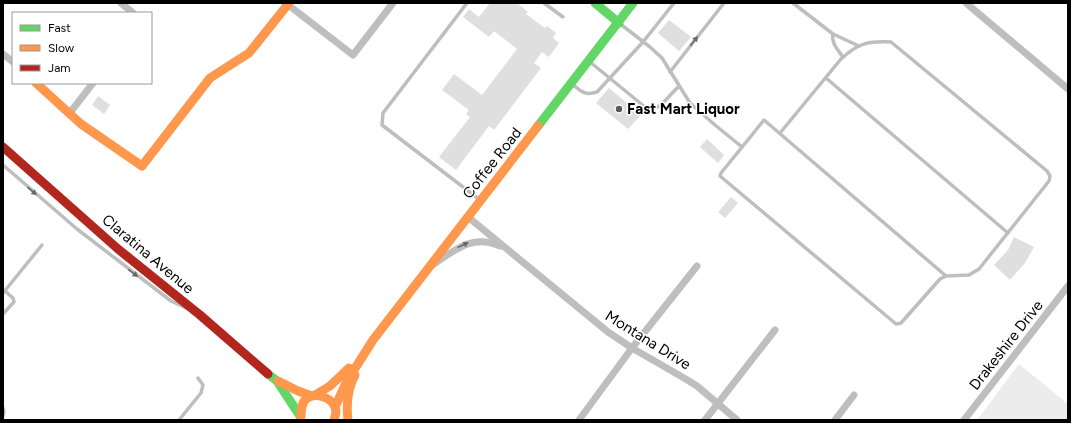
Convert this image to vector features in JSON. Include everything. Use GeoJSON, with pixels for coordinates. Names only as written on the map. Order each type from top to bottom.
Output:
{"type":"FeatureCollection","features":[{"type":"Feature","properties":{"kind":"main road"},"geometry":{"type":"LineString","coordinates":[[595,3],[619,23]]}},
{"type":"Feature","properties":{"kind":"main road","name":"Coffee Road"},"geometry":{"type":"LineString","coordinates":[[335,416],[338,396],[346,379],[373,340],[633,3]]}},
{"type":"Feature","properties":{"kind":"main road"},"geometry":{"type":"LineString","coordinates":[[37,84],[69,114],[142,166],[210,78],[220,70],[239,61],[249,53],[288,4]]}},
{"type":"Feature","properties":{"kind":"main road","name":"Claratina Avenue"},"geometry":{"type":"LineString","coordinates":[[3,147],[118,249],[200,315],[277,381],[298,391],[326,397],[331,400],[335,416]]}},
{"type":"Feature","properties":{"kind":"main road","name":"Coffee Road"},"geometry":{"type":"LineString","coordinates":[[314,395],[330,386],[340,378],[373,340]]}},
{"type":"Feature","properties":{"kind":"main road"},"geometry":{"type":"LineString","coordinates":[[348,420],[346,411],[348,390],[373,340]]}},
{"type":"Feature","properties":{"kind":"main road","name":"Claratina Avenue"},"geometry":{"type":"LineString","coordinates":[[277,381],[301,418]]}},
{"type":"Feature","properties":{"kind":"main road"},"geometry":{"type":"LineString","coordinates":[[301,418],[302,404],[305,400],[314,395]]}},
{"type":"Feature","properties":{"kind":"street"},"geometry":{"type":"LineString","coordinates":[[121,3],[132,12]]}},
{"type":"Feature","properties":{"kind":"street"},"geometry":{"type":"LineString","coordinates":[[288,4],[353,55],[393,3]]}},
{"type":"Feature","properties":{"kind":"street"},"geometry":{"type":"LineString","coordinates":[[966,3],[1068,89]]}},
{"type":"Feature","properties":{"kind":"street"},"geometry":{"type":"LineString","coordinates":[[3,54],[12,61]]}},
{"type":"Feature","properties":{"kind":"street"},"geometry":{"type":"LineString","coordinates":[[69,114],[92,84]]}},
{"type":"Feature","properties":{"kind":"street","name":"Montana Drive"},"geometry":{"type":"LineString","coordinates":[[468,217],[588,316],[632,348],[697,386],[737,420]]}},
{"type":"Feature","properties":{"kind":"street","name":"Montana Drive"},"geometry":{"type":"LineString","coordinates":[[430,266],[469,242],[483,241],[494,243],[508,250]]}},
{"type":"Feature","properties":{"kind":"street"},"geometry":{"type":"LineString","coordinates":[[578,420],[696,266]]}},
{"type":"Feature","properties":{"kind":"street","name":"Drakeshire Drive"},"geometry":{"type":"LineString","coordinates":[[964,420],[1068,286]]}},
{"type":"Feature","properties":{"kind":"street"},"geometry":{"type":"LineString","coordinates":[[705,420],[775,330]]}},
{"type":"Feature","properties":{"kind":"street"},"geometry":{"type":"LineString","coordinates":[[836,420],[854,395]]}},
{"type":"Feature","properties":{"kind":"lane"},"geometry":{"type":"LineString","coordinates":[[467,3],[383,113],[382,125],[480,201]]}},
{"type":"Feature","properties":{"kind":"lane"},"geometry":{"type":"LineString","coordinates":[[544,3],[563,17]]}},
{"type":"Feature","properties":{"kind":"lane"},"geometry":{"type":"LineString","coordinates":[[572,83],[584,94],[597,92],[643,42],[674,3]]}},
{"type":"Feature","properties":{"kind":"lane"},"geometry":{"type":"LineString","coordinates":[[670,72],[724,3]]}},
{"type":"Feature","properties":{"kind":"lane"},"geometry":{"type":"LineString","coordinates":[[793,3],[833,34],[858,46]]}},
{"type":"Feature","properties":{"kind":"lane"},"geometry":{"type":"LineString","coordinates":[[619,23],[662,58],[690,103],[742,147]]}},
{"type":"Feature","properties":{"kind":"lane"},"geometry":{"type":"LineString","coordinates":[[833,34],[832,39],[835,46],[843,57]]}},
{"type":"Feature","properties":{"kind":"lane"},"geometry":{"type":"LineString","coordinates":[[780,133],[852,48],[873,41],[891,42],[1046,171],[1050,176],[1049,181],[979,269],[969,275],[946,276],[940,279],[901,323],[896,324],[720,176],[764,120],[946,276]]}},
{"type":"Feature","properties":{"kind":"lane"},"geometry":{"type":"LineString","coordinates":[[589,61],[645,107],[654,108],[660,106],[679,86]]}},
{"type":"Feature","properties":{"kind":"lane"},"geometry":{"type":"LineString","coordinates":[[826,78],[1008,233]]}},
{"type":"Feature","properties":{"kind":"lane"},"geometry":{"type":"LineString","coordinates":[[3,165],[76,229],[171,301],[200,315]]}},
{"type":"Feature","properties":{"kind":"lane"},"geometry":{"type":"LineString","coordinates":[[3,314],[14,302],[13,298],[4,292],[42,245]]}},
{"type":"Feature","properties":{"kind":"lane"},"geometry":{"type":"LineString","coordinates":[[179,420],[201,393],[203,385],[198,378]]}},
{"type":"Feature","properties":{"kind":"lane"},"geometry":{"type":"LineString","coordinates":[[3,408],[3,416]]}},
{"type":"Feature","properties":{"kind":"shaded area"},"geometry":{"type":"Polygon","coordinates":[[[1019,364],[1068,404],[1068,420],[977,420],[1019,364]]]}},
{"type":"Feature","properties":{"kind":"building"},"geometry":{"type":"Polygon","coordinates":[[[490,3],[517,3],[528,12],[526,14],[545,28],[547,26],[556,33],[553,38],[559,43],[549,57],[542,52],[534,63],[541,68],[494,130],[489,126],[456,170],[439,157],[470,117],[466,114],[469,110],[442,90],[454,74],[482,95],[517,49],[494,31],[489,37],[463,17],[469,9],[479,17],[490,3]]]}},
{"type":"Feature","properties":{"kind":"building"},"geometry":{"type":"Polygon","coordinates":[[[669,20],[691,37],[679,51],[658,33],[669,20]]]}},
{"type":"Feature","properties":{"kind":"building","name":"Fast Mart Liquor"},"geometry":{"type":"Polygon","coordinates":[[[609,88],[641,115],[628,129],[596,103],[609,88]]]}},
{"type":"Feature","properties":{"kind":"building"},"geometry":{"type":"Polygon","coordinates":[[[98,96],[110,105],[104,114],[92,105],[98,96]]]}},
{"type":"Feature","properties":{"kind":"building"},"geometry":{"type":"Polygon","coordinates":[[[707,139],[724,155],[718,163],[700,147],[707,139]]]}},
{"type":"Feature","properties":{"kind":"building"},"geometry":{"type":"Polygon","coordinates":[[[731,197],[738,203],[725,218],[718,212],[731,197]]]}},
{"type":"Feature","properties":{"kind":"building"},"geometry":{"type":"Polygon","coordinates":[[[1014,237],[1034,247],[1025,263],[1010,280],[994,265],[1008,250],[1014,237]]]}},
{"type":"Feature","properties":{"kind":"traffic: fast"},"geometry":{"type":"LineString","coordinates":[[595,3],[619,23]]}},
{"type":"Feature","properties":{"kind":"traffic: fast"},"geometry":{"type":"LineString","coordinates":[[538,126],[633,3]]}},
{"type":"Feature","properties":{"kind":"traffic: fast"},"geometry":{"type":"LineString","coordinates":[[268,374],[277,381],[300,416]]}},
{"type":"Feature","properties":{"kind":"traffic: slow"},"geometry":{"type":"LineString","coordinates":[[37,84],[81,124],[142,166],[210,78],[249,53],[289,3]]}},
{"type":"Feature","properties":{"kind":"traffic: slow"},"geometry":{"type":"LineString","coordinates":[[335,407],[347,381],[373,340],[538,126]]}},
{"type":"Feature","properties":{"kind":"traffic: slow"},"geometry":{"type":"LineString","coordinates":[[315,395],[330,386],[349,368]]}},
{"type":"Feature","properties":{"kind":"traffic: slow"},"geometry":{"type":"LineString","coordinates":[[348,420],[348,397],[350,386],[355,375]]}},
{"type":"Feature","properties":{"kind":"traffic: slow"},"geometry":{"type":"LineString","coordinates":[[278,381],[312,396]]}},
{"type":"Feature","properties":{"kind":"traffic: slow"},"geometry":{"type":"LineString","coordinates":[[301,417],[301,410],[304,401],[310,397],[319,396],[328,399],[335,406],[336,412],[334,420]]}},
{"type":"Feature","properties":{"kind":"traffic: jam"},"geometry":{"type":"LineString","coordinates":[[3,147],[118,249],[200,315],[268,374]]}},
{"type":"Feature","properties":{"kind":"place","name":"Fast Mart Liquor"},"geometry":{"type":"Point","coordinates":[619,109]}}]}
